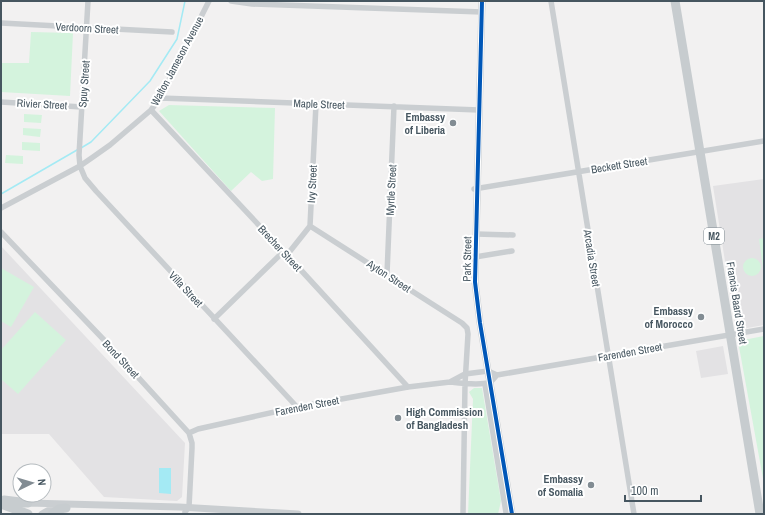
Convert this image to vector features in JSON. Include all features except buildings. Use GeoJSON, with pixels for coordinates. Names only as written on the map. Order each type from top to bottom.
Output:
{"type":"FeatureCollection","features":[{"type":"Feature","properties":{"kind":"main road","name":"Francis Baard Street"},"geometry":{"type":"LineString","coordinates":[[675,1],[760,514]]}},
{"type":"Feature","properties":{"kind":"main road"},"geometry":{"type":"LineString","coordinates":[[1,499],[12,501]]}},
{"type":"Feature","properties":{"kind":"main road"},"geometry":{"type":"LineString","coordinates":[[1,504],[13,511],[28,514]]}},
{"type":"Feature","properties":{"kind":"main road"},"geometry":{"type":"LineString","coordinates":[[52,514],[59,509],[66,508]]}},
{"type":"Feature","properties":{"kind":"street","name":"Spuy Street"},"geometry":{"type":"LineString","coordinates":[[80,166],[79,155],[88,1]]}},
{"type":"Feature","properties":{"kind":"street","name":"Walton Jameson Avenue"},"geometry":{"type":"LineString","coordinates":[[1,208],[80,166],[110,145],[151,110],[160,98],[209,1]]}},
{"type":"Feature","properties":{"kind":"street"},"geometry":{"type":"LineString","coordinates":[[231,1],[252,4],[328,4],[480,12]]}},
{"type":"Feature","properties":{"kind":"street","name":"Park Street"},"geometry":{"type":"LineString","coordinates":[[479,1],[475,257],[476,296],[485,371]]}},
{"type":"Feature","properties":{"kind":"street","name":"Park Street"},"geometry":{"type":"LineString","coordinates":[[480,12],[482,1]]}},
{"type":"Feature","properties":{"kind":"street","name":"Arcadia Street"},"geometry":{"type":"LineString","coordinates":[[551,1],[634,514]]}},
{"type":"Feature","properties":{"kind":"street","name":"Verdoorn Street"},"geometry":{"type":"LineString","coordinates":[[1,24],[172,32]]}},
{"type":"Feature","properties":{"kind":"street","name":"Maple Street"},"geometry":{"type":"LineString","coordinates":[[160,98],[477,109]]}},
{"type":"Feature","properties":{"kind":"street","name":"Rivier Street"},"geometry":{"type":"LineString","coordinates":[[1,102],[82,107]]}},
{"type":"Feature","properties":{"kind":"street","name":"Ivy Street"},"geometry":{"type":"LineString","coordinates":[[310,226],[316,104]]}},
{"type":"Feature","properties":{"kind":"street","name":"Myrtle Street"},"geometry":{"type":"LineString","coordinates":[[387,274],[394,106]]}},
{"type":"Feature","properties":{"kind":"street","name":"Brecher Street"},"geometry":{"type":"LineString","coordinates":[[151,110],[408,387]]}},
{"type":"Feature","properties":{"kind":"street","name":"Beckett Street"},"geometry":{"type":"LineString","coordinates":[[476,189],[764,141]]}},
{"type":"Feature","properties":{"kind":"street","name":"Villa Street"},"geometry":{"type":"LineString","coordinates":[[80,166],[85,178],[96,192],[297,407]]}},
{"type":"Feature","properties":{"kind":"street","name":"Park Street"},"geometry":{"type":"LineString","coordinates":[[476,189],[470,289],[512,514]]}},
{"type":"Feature","properties":{"kind":"street"},"geometry":{"type":"LineString","coordinates":[[214,319],[285,254],[310,226]]}},
{"type":"Feature","properties":{"kind":"street","name":"Ayton Street"},"geometry":{"type":"LineString","coordinates":[[310,226],[462,323],[467,328],[468,334],[465,374]]}},
{"type":"Feature","properties":{"kind":"street","name":"Bond Street"},"geometry":{"type":"LineString","coordinates":[[1,232],[99,335],[189,433]]}},
{"type":"Feature","properties":{"kind":"street"},"geometry":{"type":"LineString","coordinates":[[476,234],[513,235]]}},
{"type":"Feature","properties":{"kind":"street"},"geometry":{"type":"LineString","coordinates":[[475,257],[512,251]]}},
{"type":"Feature","properties":{"kind":"street","name":"Farenden Street"},"geometry":{"type":"LineString","coordinates":[[497,375],[764,330]]}},
{"type":"Feature","properties":{"kind":"street"},"geometry":{"type":"LineString","coordinates":[[485,371],[497,375]]}},
{"type":"Feature","properties":{"kind":"street","name":"Farenden Street"},"geometry":{"type":"LineString","coordinates":[[450,382],[465,374],[485,371]]}},
{"type":"Feature","properties":{"kind":"street"},"geometry":{"type":"LineString","coordinates":[[463,514],[465,374]]}},
{"type":"Feature","properties":{"kind":"street"},"geometry":{"type":"LineString","coordinates":[[488,382],[497,375]]}},
{"type":"Feature","properties":{"kind":"street","name":"Farenden Street"},"geometry":{"type":"LineString","coordinates":[[189,433],[198,429],[297,407],[408,387],[450,382],[465,384],[488,382]]}},
{"type":"Feature","properties":{"kind":"street","name":"Park Street"},"geometry":{"type":"LineString","coordinates":[[488,382],[507,514]]}},
{"type":"Feature","properties":{"kind":"street"},"geometry":{"type":"LineString","coordinates":[[187,509],[192,448],[189,433]]}},
{"type":"Feature","properties":{"kind":"street"},"geometry":{"type":"LineString","coordinates":[[503,514],[504,495]]}},
{"type":"Feature","properties":{"kind":"street"},"geometry":{"type":"LineString","coordinates":[[13,511],[28,503],[187,509],[249,514]]}},
{"type":"Feature","properties":{"kind":"street"},"geometry":{"type":"LineString","coordinates":[[42,514],[51,509],[66,508],[187,509],[196,512],[265,511],[298,514]]}},
{"type":"Feature","properties":{"kind":"street"},"geometry":{"type":"LineString","coordinates":[[254,514],[265,511]]}},
{"type":"Feature","properties":{"kind":"shaded area"},"geometry":{"type":"Polygon","coordinates":[[[764,179],[764,325],[736,330],[713,186],[764,179]]]}},
{"type":"Feature","properties":{"kind":"shaded area"},"geometry":{"type":"Polygon","coordinates":[[[1,246],[185,443],[182,497],[177,501],[104,497],[49,434],[1,434],[1,246]]]}},
{"type":"Feature","properties":{"kind":"shaded area"},"geometry":{"type":"Polygon","coordinates":[[[723,346],[728,374],[701,378],[696,351],[723,346]]]}},
{"type":"Feature","properties":{"kind":"green space"},"geometry":{"type":"Polygon","coordinates":[[[31,32],[73,33],[70,96],[1,92],[2,63],[29,63],[31,32]]]}},
{"type":"Feature","properties":{"kind":"green space"},"geometry":{"type":"Polygon","coordinates":[[[169,105],[275,108],[273,179],[262,181],[251,172],[231,191],[159,111],[169,105]]]}},
{"type":"Feature","properties":{"kind":"green space"},"geometry":{"type":"Polygon","coordinates":[[[24,114],[42,115],[41,123],[24,122],[24,114]]]}},
{"type":"Feature","properties":{"kind":"green space"},"geometry":{"type":"Polygon","coordinates":[[[23,128],[41,129],[40,137],[23,135],[23,128]]]}},
{"type":"Feature","properties":{"kind":"green space"},"geometry":{"type":"Polygon","coordinates":[[[22,142],[40,143],[40,151],[22,150],[22,142]]]}},
{"type":"Feature","properties":{"kind":"green space"},"geometry":{"type":"Polygon","coordinates":[[[6,155],[23,156],[23,164],[5,163],[6,155]]]}},
{"type":"Feature","properties":{"kind":"green space"},"geometry":{"type":"Polygon","coordinates":[[[764,238],[764,275],[759,239],[764,238]]]}},
{"type":"Feature","properties":{"kind":"green space"},"geometry":{"type":"Polygon","coordinates":[[[752,258],[758,261],[761,267],[758,273],[752,276],[746,273],[743,267],[746,261],[752,258]]]}},
{"type":"Feature","properties":{"kind":"green space"},"geometry":{"type":"Polygon","coordinates":[[[1,268],[34,287],[11,327],[1,321],[1,268]]]}},
{"type":"Feature","properties":{"kind":"green space"},"geometry":{"type":"Polygon","coordinates":[[[35,312],[66,340],[18,394],[1,379],[1,350],[35,312]]]}},
{"type":"Feature","properties":{"kind":"green space"},"geometry":{"type":"Polygon","coordinates":[[[764,336],[764,484],[738,341],[764,336]]]}},
{"type":"Feature","properties":{"kind":"green space"},"geometry":{"type":"Polygon","coordinates":[[[474,388],[482,388],[501,501],[498,514],[468,514],[473,399],[469,392],[474,388]]]}},
{"type":"Feature","properties":{"kind":"water"},"geometry":{"type":"Polygon","coordinates":[[[159,468],[171,468],[171,494],[159,493],[159,468]]]}},
{"type":"Feature","properties":{"kind":"waterway"},"geometry":{"type":"LineString","coordinates":[[81,148],[91,142],[150,81],[177,39],[185,1]]}},
{"type":"Feature","properties":{"kind":"waterway"},"geometry":{"type":"LineString","coordinates":[[1,194],[77,150]]}},
{"type":"Feature","properties":{"kind":"cycle path"},"geometry":{"type":"LineString","coordinates":[[482,1],[475,282],[480,323],[512,514]]}},
{"type":"Feature","properties":{"kind":"place","name":"Embassy of Liberia"},"geometry":{"type":"Point","coordinates":[453,123]}},
{"type":"Feature","properties":{"kind":"place","name":"Embassy of Morocco"},"geometry":{"type":"Point","coordinates":[701,317]}},
{"type":"Feature","properties":{"kind":"place","name":"High Commission of Bangladesh"},"geometry":{"type":"Point","coordinates":[398,418]}},
{"type":"Feature","properties":{"kind":"place","name":"Embassy of Somalia"},"geometry":{"type":"Point","coordinates":[591,485]}}]}
